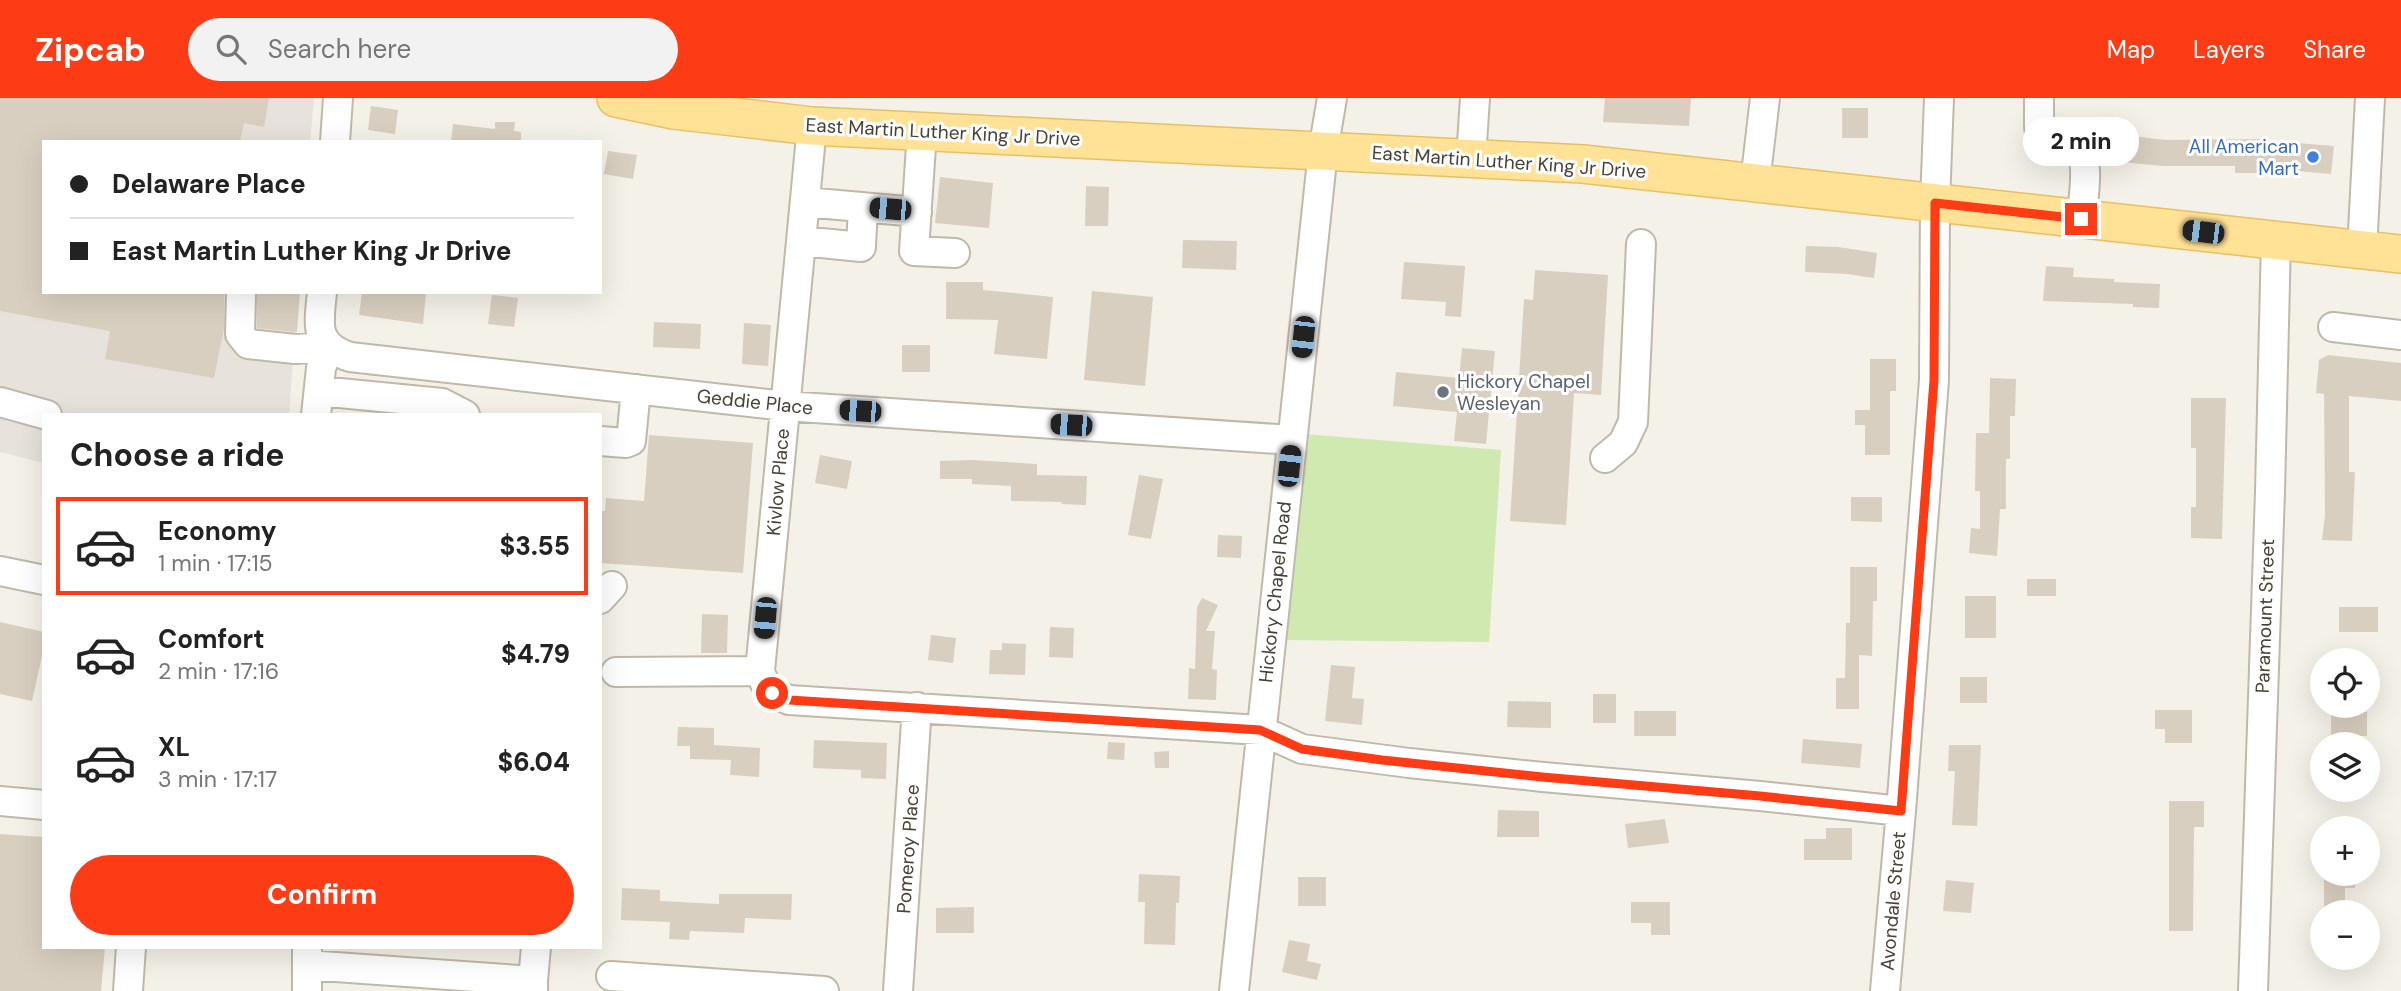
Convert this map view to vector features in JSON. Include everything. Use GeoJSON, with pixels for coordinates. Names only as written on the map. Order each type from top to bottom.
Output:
{"type":"FeatureCollection","features":[{"type":"Feature","properties":{"kind":"main road","name":"East Martin Luther King Jr Drive"},"geometry":{"type":"LineString","coordinates":[[616,98],[673,110],[812,126],[1583,164],[2401,254]]}},
{"type":"Feature","properties":{"kind":"street"},"geometry":{"type":"LineString","coordinates":[[335,140],[338,98]]}},
{"type":"Feature","properties":{"kind":"street","name":"Hickory Chapel Road"},"geometry":{"type":"LineString","coordinates":[[1234,991],[1323,151],[1332,98]]}},
{"type":"Feature","properties":{"kind":"street"},"geometry":{"type":"LineString","coordinates":[[1471,158],[1475,98]]}},
{"type":"Feature","properties":{"kind":"street"},"geometry":{"type":"LineString","coordinates":[[1755,183],[1765,98]]}},
{"type":"Feature","properties":{"kind":"street","name":"Avondale Street"},"geometry":{"type":"LineString","coordinates":[[1885,991],[1934,380],[1935,203],[1939,98]]}},
{"type":"Feature","properties":{"kind":"street"},"geometry":{"type":"LineString","coordinates":[[2039,98],[2039,128],[2044,135],[2072,142],[2080,149],[2084,178],[2081,219]]}},
{"type":"Feature","properties":{"kind":"street"},"geometry":{"type":"LineString","coordinates":[[2362,250],[2370,98]]}},
{"type":"Feature","properties":{"kind":"street","name":"Kivlow Place"},"geometry":{"type":"LineString","coordinates":[[761,671],[812,126]]}},
{"type":"Feature","properties":{"kind":"street"},"geometry":{"type":"LineString","coordinates":[[922,131],[914,251],[955,253]]}},
{"type":"Feature","properties":{"kind":"street"},"geometry":{"type":"LineString","coordinates":[[805,202],[917,212]]}},
{"type":"Feature","properties":{"kind":"street"},"geometry":{"type":"LineString","coordinates":[[801,241],[861,247],[863,207]]}},
{"type":"Feature","properties":{"kind":"street","name":"Paramount Street"},"geometry":{"type":"LineString","coordinates":[[2253,991],[2276,240]]}},
{"type":"Feature","properties":{"kind":"street"},"geometry":{"type":"LineString","coordinates":[[1605,458],[1623,443],[1633,422],[1641,244]]}},
{"type":"Feature","properties":{"kind":"street"},"geometry":{"type":"LineString","coordinates":[[241,294],[240,334],[248,344],[295,349],[324,337]]}},
{"type":"Feature","properties":{"kind":"street"},"geometry":{"type":"LineString","coordinates":[[322,294],[324,337],[317,403],[442,403],[461,413]]}},
{"type":"Feature","properties":{"kind":"street"},"geometry":{"type":"LineString","coordinates":[[2333,327],[2401,335]]}},
{"type":"Feature","properties":{"kind":"street","name":"Geddie Place"},"geometry":{"type":"LineString","coordinates":[[324,337],[350,357],[785,406],[1292,440]]}},
{"type":"Feature","properties":{"kind":"street"},"geometry":{"type":"LineString","coordinates":[[602,441],[631,441],[636,389]]}},
{"type":"Feature","properties":{"kind":"street"},"geometry":{"type":"LineString","coordinates":[[0,402],[42,414]]}},
{"type":"Feature","properties":{"kind":"street"},"geometry":{"type":"LineString","coordinates":[[0,571],[42,580]]}},
{"type":"Feature","properties":{"kind":"street"},"geometry":{"type":"LineString","coordinates":[[616,672],[761,671],[764,683],[772,693],[789,700],[1260,730],[1302,749],[1395,761],[1901,811]]}},
{"type":"Feature","properties":{"kind":"street","name":"Pomeroy Place"},"geometry":{"type":"LineString","coordinates":[[898,991],[918,707]]}},
{"type":"Feature","properties":{"kind":"street"},"geometry":{"type":"LineString","coordinates":[[0,801],[42,805]]}},
{"type":"Feature","properties":{"kind":"street"},"geometry":{"type":"LineString","coordinates":[[128,991],[131,949]]}},
{"type":"Feature","properties":{"kind":"street"},"geometry":{"type":"LineString","coordinates":[[307,968],[533,986],[536,949]]}},
{"type":"Feature","properties":{"kind":"street"},"geometry":{"type":"LineString","coordinates":[[611,976],[824,991]]}},
{"type":"Feature","properties":{"kind":"shaded area"},"geometry":{"type":"Polygon","coordinates":[[[0,98],[314,98],[310,140],[42,140],[42,294],[298,294],[289,413],[42,413],[42,462],[0,452],[0,98]]]}},
{"type":"Feature","properties":{"kind":"green space"},"geometry":{"type":"Polygon","coordinates":[[[1304,434],[1501,450],[1489,642],[1281,640],[1304,434]]]}},
{"type":"Feature","properties":{"kind":"building"},"geometry":{"type":"Polygon","coordinates":[[[0,98],[269,98],[264,127],[244,123],[240,140],[42,140],[42,294],[224,294],[224,328],[214,378],[105,359],[110,331],[0,311],[0,98]]]}},
{"type":"Feature","properties":{"kind":"building"},"geometry":{"type":"Polygon","coordinates":[[[1605,98],[1691,98],[1689,126],[1603,122],[1605,98]]]}},
{"type":"Feature","properties":{"kind":"building"},"geometry":{"type":"Polygon","coordinates":[[[371,106],[398,110],[395,134],[368,130],[371,106]]]}},
{"type":"Feature","properties":{"kind":"building"},"geometry":{"type":"Polygon","coordinates":[[[1842,108],[1868,108],[1868,138],[1842,138],[1842,108]]]}},
{"type":"Feature","properties":{"kind":"building"},"geometry":{"type":"Polygon","coordinates":[[[495,122],[515,122],[514,131],[521,132],[521,140],[451,140],[453,124],[495,129],[495,122]]]}},
{"type":"Feature","properties":{"kind":"building"},"geometry":{"type":"Polygon","coordinates":[[[2124,135],[2166,140],[2266,139],[2266,150],[2296,150],[2297,143],[2334,146],[2331,174],[2276,169],[2276,173],[2235,173],[2235,166],[2163,166],[2121,162],[2124,135]]]}},
{"type":"Feature","properties":{"kind":"building"},"geometry":{"type":"Polygon","coordinates":[[[608,151],[637,155],[633,179],[604,174],[608,151]]]}},
{"type":"Feature","properties":{"kind":"building"},"geometry":{"type":"Polygon","coordinates":[[[940,177],[993,183],[989,228],[935,223],[940,177]]]}},
{"type":"Feature","properties":{"kind":"building"},"geometry":{"type":"Polygon","coordinates":[[[1086,186],[1109,187],[1108,226],[1085,226],[1086,186]]]}},
{"type":"Feature","properties":{"kind":"building"},"geometry":{"type":"Polygon","coordinates":[[[1183,240],[1237,241],[1236,270],[1182,268],[1183,240]]]}},
{"type":"Feature","properties":{"kind":"building"},"geometry":{"type":"Polygon","coordinates":[[[1806,246],[1838,247],[1877,253],[1874,278],[1805,272],[1806,246]]]}},
{"type":"Feature","properties":{"kind":"building"},"geometry":{"type":"Polygon","coordinates":[[[1404,262],[1465,266],[1461,317],[1445,316],[1446,302],[1401,299],[1404,262]]]}},
{"type":"Feature","properties":{"kind":"building"},"geometry":{"type":"Polygon","coordinates":[[[2046,266],[2074,268],[2073,277],[2160,284],[2159,308],[2133,307],[2133,304],[2043,301],[2046,266]]]}},
{"type":"Feature","properties":{"kind":"building"},"geometry":{"type":"Polygon","coordinates":[[[1535,270],[1608,275],[1601,395],[1574,393],[1566,525],[1510,521],[1524,299],[1533,300],[1535,270]]]}},
{"type":"Feature","properties":{"kind":"building"},"geometry":{"type":"Polygon","coordinates":[[[946,282],[983,282],[983,290],[1053,297],[1047,359],[994,354],[998,320],[946,319],[946,282]]]}},
{"type":"Feature","properties":{"kind":"building"},"geometry":{"type":"Polygon","coordinates":[[[1092,291],[1153,297],[1145,386],[1084,380],[1092,291]]]}},
{"type":"Feature","properties":{"kind":"building"},"geometry":{"type":"Polygon","coordinates":[[[257,294],[300,294],[297,332],[257,328],[257,294]]]}},
{"type":"Feature","properties":{"kind":"building"},"geometry":{"type":"Polygon","coordinates":[[[362,294],[426,294],[423,324],[359,315],[362,294]]]}},
{"type":"Feature","properties":{"kind":"building"},"geometry":{"type":"Polygon","coordinates":[[[492,295],[518,298],[514,327],[488,324],[492,295]]]}},
{"type":"Feature","properties":{"kind":"building"},"geometry":{"type":"Polygon","coordinates":[[[654,322],[701,324],[700,349],[653,347],[654,322]]]}},
{"type":"Feature","properties":{"kind":"building"},"geometry":{"type":"Polygon","coordinates":[[[744,323],[771,325],[768,366],[742,364],[744,323]]]}},
{"type":"Feature","properties":{"kind":"building"},"geometry":{"type":"Polygon","coordinates":[[[902,345],[930,345],[930,372],[902,372],[902,345]]]}},
{"type":"Feature","properties":{"kind":"building","name":"Hickory Chapel Wesleyan"},"geometry":{"type":"Polygon","coordinates":[[[1462,348],[1495,351],[1486,444],[1454,441],[1457,412],[1393,406],[1396,372],[1459,378],[1462,348]]]}},
{"type":"Feature","properties":{"kind":"building"},"geometry":{"type":"Polygon","coordinates":[[[2328,355],[2401,363],[2401,401],[2349,396],[2349,472],[2355,472],[2352,541],[2322,540],[2325,515],[2324,394],[2316,393],[2319,360],[2328,355]]]}},
{"type":"Feature","properties":{"kind":"building"},"geometry":{"type":"Polygon","coordinates":[[[1870,359],[1896,359],[1896,391],[1890,391],[1890,455],[1865,455],[1865,425],[1855,425],[1855,410],[1870,410],[1870,359]]]}},
{"type":"Feature","properties":{"kind":"building"},"geometry":{"type":"Polygon","coordinates":[[[1990,378],[2016,379],[2015,416],[2010,416],[2010,459],[2006,459],[2006,509],[2000,509],[1997,556],[1969,553],[1971,528],[1980,529],[1980,491],[1975,491],[1976,433],[1989,433],[1990,378]]]}},
{"type":"Feature","properties":{"kind":"building"},"geometry":{"type":"Polygon","coordinates":[[[2191,398],[2226,398],[2222,539],[2191,538],[2191,507],[2196,507],[2196,448],[2191,448],[2191,398]]]}},
{"type":"Feature","properties":{"kind":"building"},"geometry":{"type":"Polygon","coordinates":[[[649,435],[753,443],[743,573],[602,563],[602,511],[605,511],[606,498],[644,501],[649,435]]]}},
{"type":"Feature","properties":{"kind":"building"},"geometry":{"type":"Polygon","coordinates":[[[820,455],[852,461],[847,489],[815,483],[820,455]]]}},
{"type":"Feature","properties":{"kind":"building"},"geometry":{"type":"Polygon","coordinates":[[[940,461],[1037,464],[1037,475],[1087,476],[1086,505],[1011,501],[1011,486],[972,484],[972,479],[940,479],[940,461]]]}},
{"type":"Feature","properties":{"kind":"building"},"geometry":{"type":"Polygon","coordinates":[[[1139,475],[1163,479],[1151,539],[1128,535],[1139,475]]]}},
{"type":"Feature","properties":{"kind":"building"},"geometry":{"type":"Polygon","coordinates":[[[1851,497],[1882,497],[1882,522],[1851,521],[1851,497]]]}},
{"type":"Feature","properties":{"kind":"building"},"geometry":{"type":"Polygon","coordinates":[[[1218,535],[1242,536],[1241,558],[1217,557],[1218,535]]]}},
{"type":"Feature","properties":{"kind":"building"},"geometry":{"type":"Polygon","coordinates":[[[1850,567],[1877,567],[1872,656],[1859,655],[1859,709],[1836,709],[1836,678],[1845,678],[1846,623],[1850,623],[1850,567]]]}},
{"type":"Feature","properties":{"kind":"building"},"geometry":{"type":"Polygon","coordinates":[[[2027,579],[2056,579],[2056,596],[2027,596],[2027,579]]]}},
{"type":"Feature","properties":{"kind":"building"},"geometry":{"type":"Polygon","coordinates":[[[1965,596],[1996,596],[1996,638],[1965,638],[1965,596]]]}},
{"type":"Feature","properties":{"kind":"building"},"geometry":{"type":"Polygon","coordinates":[[[1202,598],[1218,605],[1206,631],[1215,631],[1212,669],[1217,670],[1216,700],[1188,699],[1189,668],[1195,669],[1197,607],[1202,598]]]}},
{"type":"Feature","properties":{"kind":"building"},"geometry":{"type":"Polygon","coordinates":[[[2339,607],[2378,607],[2378,632],[2339,632],[2339,607]]]}},
{"type":"Feature","properties":{"kind":"building"},"geometry":{"type":"Polygon","coordinates":[[[702,614],[728,615],[727,653],[701,653],[702,614]]]}},
{"type":"Feature","properties":{"kind":"building"},"geometry":{"type":"Polygon","coordinates":[[[0,622],[42,632],[42,656],[32,701],[0,694],[0,622]]]}},
{"type":"Feature","properties":{"kind":"building"},"geometry":{"type":"Polygon","coordinates":[[[1050,627],[1074,628],[1073,658],[1049,657],[1050,627]]]}},
{"type":"Feature","properties":{"kind":"building"},"geometry":{"type":"Polygon","coordinates":[[[931,635],[956,638],[953,663],[928,660],[931,635]]]}},
{"type":"Feature","properties":{"kind":"building"},"geometry":{"type":"Polygon","coordinates":[[[1002,643],[1026,644],[1025,675],[989,674],[990,650],[1002,650],[1002,643]]]}},
{"type":"Feature","properties":{"kind":"building"},"geometry":{"type":"Polygon","coordinates":[[[1331,665],[1355,667],[1352,698],[1364,699],[1362,725],[1325,721],[1331,665]]]}},
{"type":"Feature","properties":{"kind":"building"},"geometry":{"type":"Polygon","coordinates":[[[1960,677],[1987,677],[1987,703],[1960,703],[1960,677]]]}},
{"type":"Feature","properties":{"kind":"building"},"geometry":{"type":"Polygon","coordinates":[[[1593,694],[1616,694],[1616,723],[1593,723],[1593,694]]]}},
{"type":"Feature","properties":{"kind":"building"},"geometry":{"type":"Polygon","coordinates":[[[1508,701],[1551,702],[1551,728],[1507,727],[1508,701]]]}},
{"type":"Feature","properties":{"kind":"building"},"geometry":{"type":"Polygon","coordinates":[[[2155,710],[2192,710],[2192,743],[2165,743],[2165,729],[2155,729],[2155,710]]]}},
{"type":"Feature","properties":{"kind":"building"},"geometry":{"type":"Polygon","coordinates":[[[1634,711],[1676,711],[1676,736],[1634,736],[1634,711]]]}},
{"type":"Feature","properties":{"kind":"building"},"geometry":{"type":"Polygon","coordinates":[[[2331,718],[2367,718],[2367,732],[2331,732],[2331,718]]]}},
{"type":"Feature","properties":{"kind":"building"},"geometry":{"type":"Polygon","coordinates":[[[678,727],[714,728],[714,745],[760,748],[759,777],[730,775],[731,760],[690,759],[690,746],[677,746],[678,727]]]}},
{"type":"Feature","properties":{"kind":"building"},"geometry":{"type":"Polygon","coordinates":[[[1803,739],[1862,744],[1860,768],[1801,763],[1803,739]]]}},
{"type":"Feature","properties":{"kind":"building"},"geometry":{"type":"Polygon","coordinates":[[[814,740],[887,743],[886,779],[861,778],[861,770],[813,768],[814,740]]]}},
{"type":"Feature","properties":{"kind":"building"},"geometry":{"type":"Polygon","coordinates":[[[1108,742],[1125,743],[1124,760],[1107,759],[1108,742]]]}},
{"type":"Feature","properties":{"kind":"building"},"geometry":{"type":"Polygon","coordinates":[[[1949,745],[1981,745],[1977,826],[1952,825],[1955,771],[1948,771],[1949,745]]]}},
{"type":"Feature","properties":{"kind":"building"},"geometry":{"type":"Polygon","coordinates":[[[1169,751],[1169,768],[1155,768],[1154,752],[1169,751]]]}},
{"type":"Feature","properties":{"kind":"building"},"geometry":{"type":"Polygon","coordinates":[[[2169,801],[2204,801],[2204,827],[2194,827],[2193,931],[2169,931],[2169,801]]]}},
{"type":"Feature","properties":{"kind":"building"},"geometry":{"type":"Polygon","coordinates":[[[1498,810],[1539,811],[1539,837],[1497,837],[1498,810]]]}},
{"type":"Feature","properties":{"kind":"building"},"geometry":{"type":"Polygon","coordinates":[[[1665,819],[1669,843],[1628,848],[1625,824],[1665,819]]]}},
{"type":"Feature","properties":{"kind":"building"},"geometry":{"type":"Polygon","coordinates":[[[1826,828],[1852,828],[1852,860],[1804,860],[1804,839],[1826,839],[1826,828]]]}},
{"type":"Feature","properties":{"kind":"building"},"geometry":{"type":"Polygon","coordinates":[[[0,834],[42,837],[42,949],[105,949],[101,991],[0,991],[0,834]]]}},
{"type":"Feature","properties":{"kind":"building"},"geometry":{"type":"Polygon","coordinates":[[[1139,874],[1180,876],[1175,945],[1144,944],[1145,902],[1138,902],[1139,874]]]}},
{"type":"Feature","properties":{"kind":"building"},"geometry":{"type":"Polygon","coordinates":[[[1298,877],[1326,877],[1326,906],[1298,906],[1298,877]]]}},
{"type":"Feature","properties":{"kind":"building"},"geometry":{"type":"Polygon","coordinates":[[[1946,880],[1974,883],[1971,913],[1943,911],[1946,880]]]}},
{"type":"Feature","properties":{"kind":"building"},"geometry":{"type":"Polygon","coordinates":[[[2324,886],[2355,886],[2345,888],[2345,900],[2324,900],[2324,886]]]}},
{"type":"Feature","properties":{"kind":"building"},"geometry":{"type":"Polygon","coordinates":[[[622,888],[660,890],[660,901],[719,904],[719,894],[792,894],[791,920],[745,918],[744,933],[690,931],[689,940],[669,939],[670,922],[621,920],[622,888]]]}},
{"type":"Feature","properties":{"kind":"building"},"geometry":{"type":"Polygon","coordinates":[[[1631,902],[1670,902],[1670,935],[1651,935],[1651,923],[1631,923],[1631,902]]]}},
{"type":"Feature","properties":{"kind":"building"},"geometry":{"type":"Polygon","coordinates":[[[974,907],[974,933],[936,933],[936,908],[974,907]]]}},
{"type":"Feature","properties":{"kind":"building"},"geometry":{"type":"Polygon","coordinates":[[[1289,940],[1310,944],[1307,961],[1321,964],[1317,980],[1282,972],[1289,940]]]}},
{"type":"Feature","properties":{"kind":"place","name":"All American Mart"},"geometry":{"type":"Point","coordinates":[2313,157]}},
{"type":"Feature","properties":{"kind":"place","name":"Hickory Chapel Wesleyan"},"geometry":{"type":"Point","coordinates":[1443,392]}},
{"type":"Feature","properties":{"kind":"route"},"geometry":{"type":"LineString","coordinates":[[772,693],[789,700],[1260,730],[1302,749],[1382,760],[1901,811],[1934,380],[1935,203],[2081,219]]}}]}
